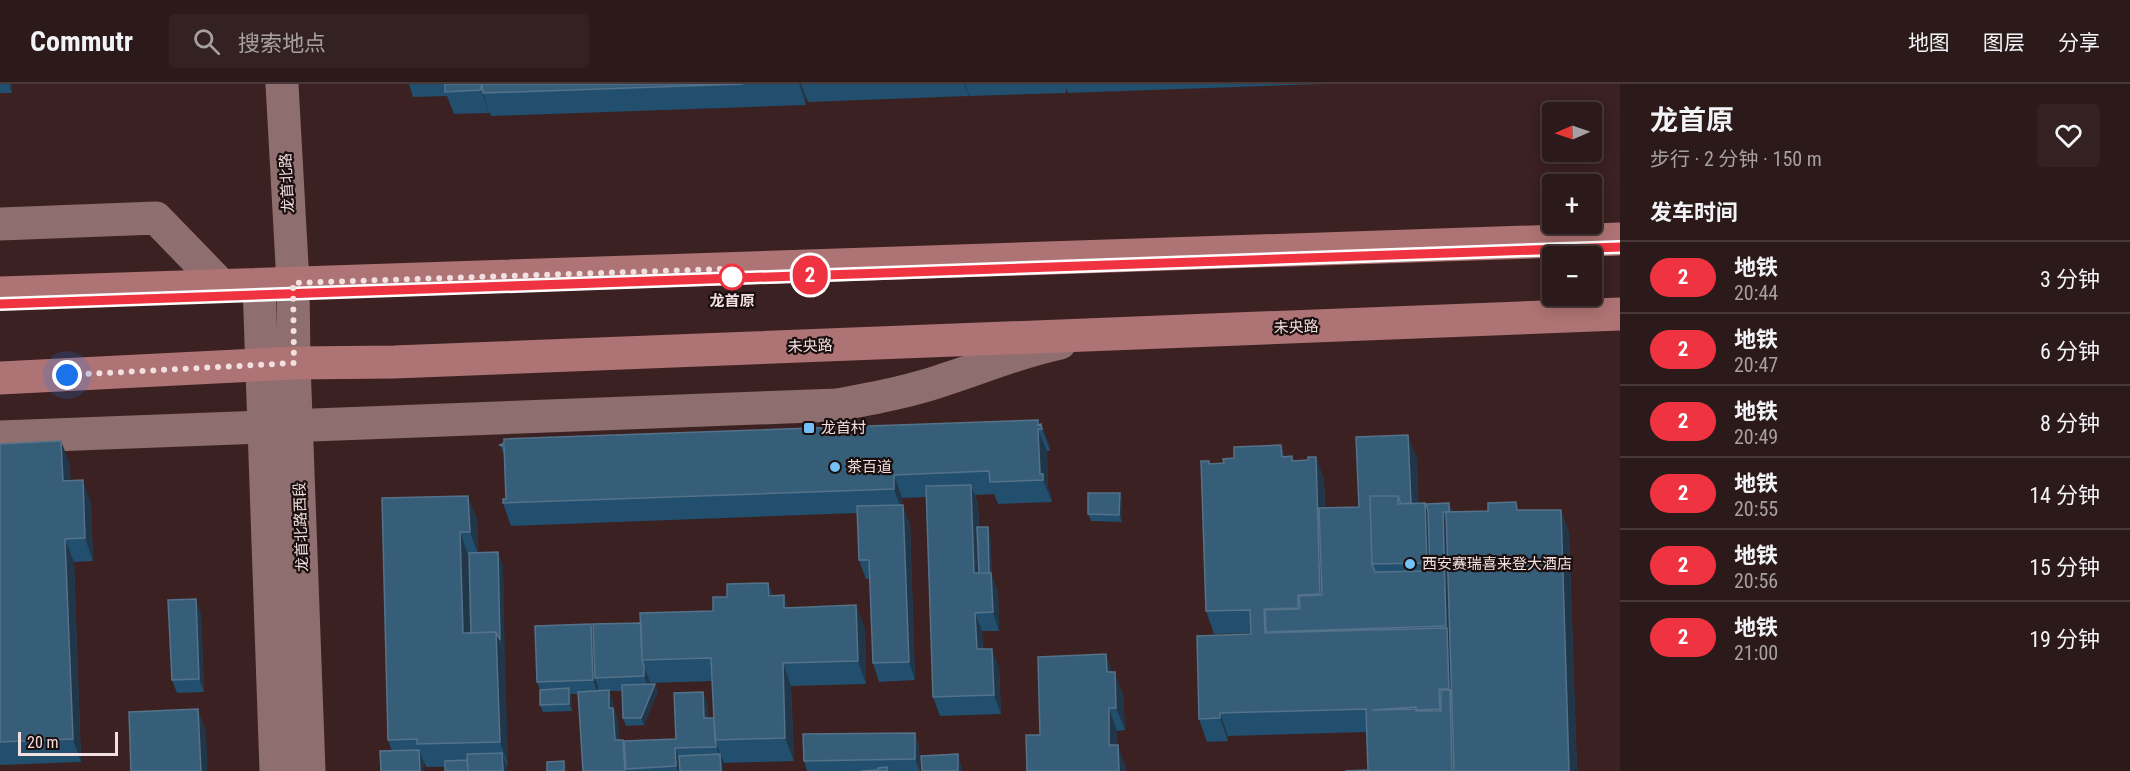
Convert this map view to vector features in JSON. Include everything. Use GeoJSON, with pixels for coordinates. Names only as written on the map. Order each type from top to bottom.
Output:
{"type":"FeatureCollection","features":[{"type":"Feature","properties":{"kind":"main road"},"geometry":{"type":"LineString","coordinates":[[0,292],[1620,239]]}},
{"type":"Feature","properties":{"kind":"main road","name":"未央路"},"geometry":{"type":"LineString","coordinates":[[0,378],[294,363],[394,362],[1620,314]]}},
{"type":"Feature","properties":{"kind":"street","name":"龙首北路"},"geometry":{"type":"LineString","coordinates":[[282,84],[293,283]]}},
{"type":"Feature","properties":{"kind":"street"},"geometry":{"type":"LineString","coordinates":[[0,224],[156,218],[221,285]]}},
{"type":"Feature","properties":{"kind":"street","name":"龙首北路西段"},"geometry":{"type":"LineString","coordinates":[[293,283],[309,771]]}},
{"type":"Feature","properties":{"kind":"street"},"geometry":{"type":"LineString","coordinates":[[259,285],[276,771]]}},
{"type":"Feature","properties":{"kind":"street"},"geometry":{"type":"LineString","coordinates":[[0,437],[837,405],[891,395],[948,379],[1000,359],[1050,345],[1100,335]]}},
{"type":"Feature","properties":{"kind":"building"},"geometry":{"type":"Polygon","coordinates":[[[445,84],[481,84],[481,90],[445,92],[445,84]]]}},
{"type":"Feature","properties":{"kind":"building"},"geometry":{"type":"Polygon","coordinates":[[[482,84],[743,84],[483,93],[482,84]]]}},
{"type":"Feature","properties":{"kind":"building"},"geometry":{"type":"Polygon","coordinates":[[[1038,420],[1038,425],[1041,424],[1042,429],[1038,429],[1040,474],[1043,474],[1043,480],[990,482],[989,471],[894,475],[894,489],[503,503],[503,499],[506,499],[504,446],[500,445],[504,443],[504,439],[1038,420]]]}},
{"type":"Feature","properties":{"kind":"building"},"geometry":{"type":"Polygon","coordinates":[[[1408,435],[1411,503],[1401,504],[1398,496],[1370,496],[1372,564],[1375,572],[1430,571],[1426,504],[1449,503],[1449,512],[1443,512],[1446,626],[1266,632],[1265,610],[1300,609],[1299,596],[1322,595],[1319,508],[1359,507],[1356,437],[1408,435]]]}},
{"type":"Feature","properties":{"kind":"building"},"geometry":{"type":"Polygon","coordinates":[[[61,441],[63,481],[83,480],[85,538],[65,539],[73,739],[0,742],[0,444],[61,441]]]}},
{"type":"Feature","properties":{"kind":"building"},"geometry":{"type":"Polygon","coordinates":[[[1281,445],[1282,457],[1292,456],[1292,461],[1316,457],[1320,594],[1298,595],[1298,608],[1264,609],[1265,633],[1447,628],[1449,689],[1439,689],[1440,709],[1416,711],[1441,711],[1441,690],[1450,690],[1452,771],[1345,771],[1368,770],[1366,709],[1220,713],[1220,718],[1199,719],[1197,636],[1251,634],[1250,610],[1206,611],[1201,461],[1209,461],[1209,464],[1224,463],[1223,459],[1234,458],[1234,447],[1281,445]],[[1416,707],[1372,710],[1416,709],[1416,707]]]}},
{"type":"Feature","properties":{"kind":"building"},"geometry":{"type":"Polygon","coordinates":[[[971,485],[974,573],[991,573],[993,612],[975,613],[977,649],[992,649],[994,695],[933,697],[926,486],[971,485]]]}},
{"type":"Feature","properties":{"kind":"building"},"geometry":{"type":"Polygon","coordinates":[[[1088,493],[1120,493],[1119,515],[1088,514],[1088,493]]]}},
{"type":"Feature","properties":{"kind":"building"},"geometry":{"type":"Polygon","coordinates":[[[468,496],[470,532],[460,532],[463,633],[496,632],[500,742],[417,744],[417,739],[388,740],[382,498],[468,496]]]}},
{"type":"Feature","properties":{"kind":"building"},"geometry":{"type":"Polygon","coordinates":[[[1370,496],[1398,496],[1398,504],[1425,503],[1427,563],[1372,564],[1370,496]]]}},
{"type":"Feature","properties":{"kind":"building"},"geometry":{"type":"Polygon","coordinates":[[[1516,502],[1517,510],[1561,510],[1569,771],[1454,771],[1446,512],[1488,511],[1488,503],[1516,502]]]}},
{"type":"Feature","properties":{"kind":"building"},"geometry":{"type":"Polygon","coordinates":[[[903,505],[909,662],[873,663],[869,560],[859,560],[857,506],[903,505]]]}},
{"type":"Feature","properties":{"kind":"building"},"geometry":{"type":"Polygon","coordinates":[[[977,527],[988,527],[989,573],[979,573],[977,527]]]}},
{"type":"Feature","properties":{"kind":"building"},"geometry":{"type":"Polygon","coordinates":[[[498,552],[500,640],[496,632],[471,633],[469,553],[498,552]]]}},
{"type":"Feature","properties":{"kind":"building"},"geometry":{"type":"Polygon","coordinates":[[[768,583],[769,596],[784,595],[784,608],[856,605],[858,661],[783,663],[785,738],[715,740],[711,658],[642,660],[640,613],[713,611],[713,597],[727,597],[727,584],[768,583]]]}},
{"type":"Feature","properties":{"kind":"building"},"geometry":{"type":"Polygon","coordinates":[[[196,599],[199,679],[172,680],[168,600],[196,599]]]}},
{"type":"Feature","properties":{"kind":"building"},"geometry":{"type":"Polygon","coordinates":[[[641,623],[644,676],[595,678],[593,624],[641,623]]]}},
{"type":"Feature","properties":{"kind":"building"},"geometry":{"type":"Polygon","coordinates":[[[591,624],[593,680],[537,682],[535,626],[591,624]]]}},
{"type":"Feature","properties":{"kind":"building"},"geometry":{"type":"Polygon","coordinates":[[[1106,654],[1107,672],[1115,672],[1116,708],[1109,708],[1109,745],[1118,745],[1119,771],[1027,771],[1026,735],[1040,735],[1038,657],[1106,654]]]}},
{"type":"Feature","properties":{"kind":"building"},"geometry":{"type":"Polygon","coordinates":[[[655,684],[641,718],[623,718],[622,685],[655,684]]]}},
{"type":"Feature","properties":{"kind":"building"},"geometry":{"type":"Polygon","coordinates":[[[569,688],[569,704],[540,705],[540,690],[569,688]]]}},
{"type":"Feature","properties":{"kind":"building"},"geometry":{"type":"Polygon","coordinates":[[[609,690],[609,708],[613,708],[615,740],[623,740],[625,771],[583,771],[578,692],[609,690]]]}},
{"type":"Feature","properties":{"kind":"building"},"geometry":{"type":"Polygon","coordinates":[[[703,692],[704,718],[714,718],[716,747],[675,748],[676,766],[626,769],[624,741],[676,739],[674,693],[703,692]]]}},
{"type":"Feature","properties":{"kind":"building"},"geometry":{"type":"Polygon","coordinates":[[[198,709],[201,771],[131,771],[129,712],[198,709]]]}},
{"type":"Feature","properties":{"kind":"building"},"geometry":{"type":"Polygon","coordinates":[[[915,733],[915,759],[804,761],[803,734],[915,733]]]}},
{"type":"Feature","properties":{"kind":"building"},"geometry":{"type":"Polygon","coordinates":[[[419,750],[420,771],[381,771],[380,751],[419,750]]]}},
{"type":"Feature","properties":{"kind":"building"},"geometry":{"type":"Polygon","coordinates":[[[502,753],[503,771],[468,771],[467,754],[502,753]]]}},
{"type":"Feature","properties":{"kind":"building"},"geometry":{"type":"Polygon","coordinates":[[[720,754],[721,771],[680,771],[679,756],[720,754]]]}},
{"type":"Feature","properties":{"kind":"building"},"geometry":{"type":"Polygon","coordinates":[[[958,754],[958,771],[922,771],[921,756],[958,754]]]}},
{"type":"Feature","properties":{"kind":"building"},"geometry":{"type":"Polygon","coordinates":[[[467,760],[468,771],[445,771],[445,761],[467,760]]]}},
{"type":"Feature","properties":{"kind":"building"},"geometry":{"type":"Polygon","coordinates":[[[564,761],[564,771],[547,771],[547,762],[564,761]]]}},
{"type":"Feature","properties":{"kind":"building"},"geometry":{"type":"Polygon","coordinates":[[[887,767],[887,771],[861,771],[878,770],[878,768],[887,767]]]}},
{"type":"Feature","properties":{"kind":"metro line","name":"2"},"geometry":{"type":"LineString","coordinates":[[0,304],[1620,247]]}},
{"type":"Feature","properties":{"kind":"place","name":"龙首原"},"geometry":{"type":"Point","coordinates":[732,277]}},
{"type":"Feature","properties":{"kind":"place","name":"龙首村"},"geometry":{"type":"Point","coordinates":[809,428]}},
{"type":"Feature","properties":{"kind":"place","name":"茶百道"},"geometry":{"type":"Point","coordinates":[835,467]}},
{"type":"Feature","properties":{"kind":"place","name":"西安赛瑞喜来登大酒店"},"geometry":{"type":"Point","coordinates":[1410,564]}},
{"type":"Feature","properties":{"kind":"route"},"geometry":{"type":"LineString","coordinates":[[67,375],[294,363],[293,283],[722,269],[732,277]]}}]}
